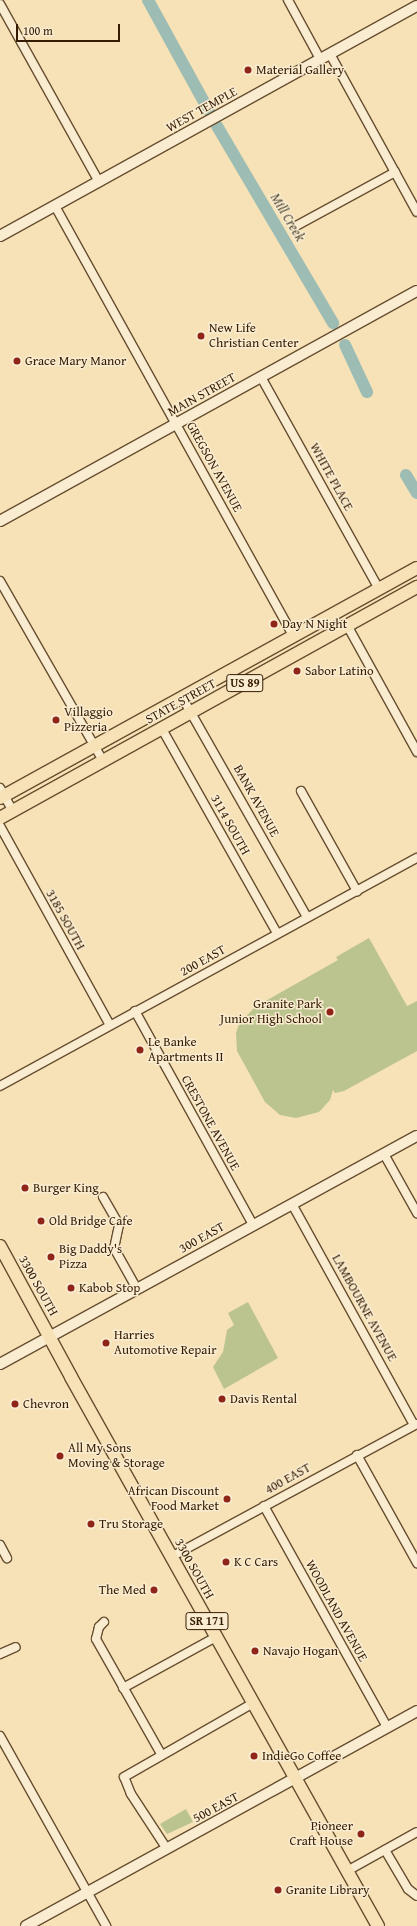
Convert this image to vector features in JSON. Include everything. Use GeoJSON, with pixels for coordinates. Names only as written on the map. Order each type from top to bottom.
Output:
{"type":"FeatureCollection","features":[{"type":"Feature","properties":{"kind":"main road","name":"STATE STREET"},"geometry":{"type":"LineString","coordinates":[[1,794],[94,746],[417,568]]}},
{"type":"Feature","properties":{"kind":"main road","name":"STATE STREET"},"geometry":{"type":"LineString","coordinates":[[0,818],[417,587]]}},
{"type":"Feature","properties":{"kind":"main road"},"geometry":{"type":"LineString","coordinates":[[258,676],[261,664],[292,646],[295,642],[293,636]]}},
{"type":"Feature","properties":{"kind":"main road","name":"3300 SOUTH"},"geometry":{"type":"LineString","coordinates":[[0,1246],[171,1557],[378,1926]]}},
{"type":"Feature","properties":{"kind":"street"},"geometry":{"type":"LineString","coordinates":[[288,0],[325,56],[395,172],[417,212]]}},
{"type":"Feature","properties":{"kind":"street"},"geometry":{"type":"LineString","coordinates":[[0,4],[99,182]]}},
{"type":"Feature","properties":{"kind":"street","name":"WEST TEMPLE"},"geometry":{"type":"LineString","coordinates":[[0,236],[417,6]]}},
{"type":"Feature","properties":{"kind":"street"},"geometry":{"type":"LineString","coordinates":[[296,226],[395,172]]}},
{"type":"Feature","properties":{"kind":"street","name":"GREGSON AVENUE"},"geometry":{"type":"LineString","coordinates":[[55,206],[293,636]]}},
{"type":"Feature","properties":{"kind":"street","name":"MAIN STREET"},"geometry":{"type":"LineString","coordinates":[[0,521],[417,291]]}},
{"type":"Feature","properties":{"kind":"street","name":"WHITE PLACE"},"geometry":{"type":"LineString","coordinates":[[261,377],[379,589]]}},
{"type":"Feature","properties":{"kind":"street"},"geometry":{"type":"LineString","coordinates":[[0,581],[103,761]]}},
{"type":"Feature","properties":{"kind":"street"},"geometry":{"type":"LineString","coordinates":[[347,625],[417,752]]}},
{"type":"Feature","properties":{"kind":"street","name":"BANK AVENUE"},"geometry":{"type":"LineString","coordinates":[[182,697],[192,712],[307,917]]}},
{"type":"Feature","properties":{"kind":"street","name":"3114 SOUTH"},"geometry":{"type":"LineString","coordinates":[[162,729],[277,933]]}},
{"type":"Feature","properties":{"kind":"street"},"geometry":{"type":"LineString","coordinates":[[301,791],[357,891]]}},
{"type":"Feature","properties":{"kind":"street"},"geometry":{"type":"LineString","coordinates":[[1,794],[13,811]]}},
{"type":"Feature","properties":{"kind":"street","name":"3185 SOUTH"},"geometry":{"type":"LineString","coordinates":[[0,826],[110,1025]]}},
{"type":"Feature","properties":{"kind":"street","name":"200 EAST"},"geometry":{"type":"LineString","coordinates":[[0,1086],[277,933],[417,858]]}},
{"type":"Feature","properties":{"kind":"street","name":"CRESTONE AVENUE"},"geometry":{"type":"LineString","coordinates":[[135,1011],[253,1225]]}},
{"type":"Feature","properties":{"kind":"street","name":"300 EAST"},"geometry":{"type":"LineString","coordinates":[[0,1364],[417,1136]]}},
{"type":"Feature","properties":{"kind":"street"},"geometry":{"type":"LineString","coordinates":[[384,1154],[417,1213]]}},
{"type":"Feature","properties":{"kind":"street"},"geometry":{"type":"LineString","coordinates":[[103,1197],[119,1225],[114,1248],[137,1289]]}},
{"type":"Feature","properties":{"kind":"street","name":"LAMBOURNE AVENUE"},"geometry":{"type":"LineString","coordinates":[[292,1204],[416,1424]]}},
{"type":"Feature","properties":{"kind":"street","name":"400 EAST"},"geometry":{"type":"LineString","coordinates":[[171,1557],[416,1424]]}},
{"type":"Feature","properties":{"kind":"street"},"geometry":{"type":"LineString","coordinates":[[357,1455],[417,1563]]}},
{"type":"Feature","properties":{"kind":"street","name":"WOODLAND AVENUE"},"geometry":{"type":"LineString","coordinates":[[264,1506],[388,1727]]}},
{"type":"Feature","properties":{"kind":"street"},"geometry":{"type":"LineString","coordinates":[[0,1545],[7,1558]]}},
{"type":"Feature","properties":{"kind":"street"},"geometry":{"type":"LineString","coordinates":[[104,1622],[100,1627],[96,1639],[161,1754]]}},
{"type":"Feature","properties":{"kind":"street"},"geometry":{"type":"LineString","coordinates":[[123,1688],[216,1636]]}},
{"type":"Feature","properties":{"kind":"street"},"geometry":{"type":"LineString","coordinates":[[0,1654],[16,1647]]}},
{"type":"Feature","properties":{"kind":"street"},"geometry":{"type":"LineString","coordinates":[[167,1849],[131,1794],[124,1777],[161,1754],[253,1704]]}},
{"type":"Feature","properties":{"kind":"street","name":"500 EAST"},"geometry":{"type":"LineString","coordinates":[[26,1926],[417,1711]]}},
{"type":"Feature","properties":{"kind":"street"},"geometry":{"type":"LineString","coordinates":[[0,1736],[106,1926]]}},
{"type":"Feature","properties":{"kind":"street"},"geometry":{"type":"LineString","coordinates":[[348,1871],[417,1832]]}},
{"type":"Feature","properties":{"kind":"street"},"geometry":{"type":"LineString","coordinates":[[385,1850],[408,1889],[417,1896]]}},
{"type":"Feature","properties":{"kind":"green space","name":"Granite Park Junior High School"},"geometry":{"type":"Polygon","coordinates":[[[369,938],[407,1006],[417,1001],[417,1051],[344,1091],[335,1093],[333,1090],[330,1100],[319,1112],[296,1118],[280,1115],[265,1102],[237,1051],[236,1033],[239,1024],[255,1007],[338,960],[336,957],[369,938]]]}},
{"type":"Feature","properties":{"kind":"green space"},"geometry":{"type":"Polygon","coordinates":[[[248,1302],[278,1358],[224,1389],[213,1367],[223,1352],[227,1330],[234,1325],[228,1313],[248,1302]]]}},
{"type":"Feature","properties":{"kind":"green space"},"geometry":{"type":"Polygon","coordinates":[[[186,1809],[193,1822],[167,1834],[160,1824],[186,1809]]]}},
{"type":"Feature","properties":{"kind":"waterway","name":"Mill Creek"},"geometry":{"type":"LineString","coordinates":[[148,0],[209,111]]}},
{"type":"Feature","properties":{"kind":"waterway","name":"Mill Creek"},"geometry":{"type":"LineString","coordinates":[[217,126],[333,323]]}},
{"type":"Feature","properties":{"kind":"waterway","name":"Mill Creek"},"geometry":{"type":"LineString","coordinates":[[345,345],[367,392]]}},
{"type":"Feature","properties":{"kind":"waterway","name":"Mill Creek"},"geometry":{"type":"LineString","coordinates":[[406,475],[417,493]]}},
{"type":"Feature","properties":{"kind":"place","name":"Material Gallery"},"geometry":{"type":"Point","coordinates":[248,70]}},
{"type":"Feature","properties":{"kind":"place","name":"New Life Christian Center"},"geometry":{"type":"Point","coordinates":[201,336]}},
{"type":"Feature","properties":{"kind":"place","name":"Grace Mary Manor"},"geometry":{"type":"Point","coordinates":[17,361]}},
{"type":"Feature","properties":{"kind":"place","name":"Day N Night"},"geometry":{"type":"Point","coordinates":[274,624]}},
{"type":"Feature","properties":{"kind":"place","name":"Sabor Latino"},"geometry":{"type":"Point","coordinates":[297,671]}},
{"type":"Feature","properties":{"kind":"place","name":"Villaggio Pizzeria"},"geometry":{"type":"Point","coordinates":[56,720]}},
{"type":"Feature","properties":{"kind":"place","name":"Granite Park Junior High School"},"geometry":{"type":"Point","coordinates":[330,1012]}},
{"type":"Feature","properties":{"kind":"place","name":"Le Banke Apartments II"},"geometry":{"type":"Point","coordinates":[140,1050]}},
{"type":"Feature","properties":{"kind":"place","name":"Burger King"},"geometry":{"type":"Point","coordinates":[25,1188]}},
{"type":"Feature","properties":{"kind":"place","name":"Old Bridge Cafe"},"geometry":{"type":"Point","coordinates":[41,1221]}},
{"type":"Feature","properties":{"kind":"place","name":"Big Daddy's Pizza"},"geometry":{"type":"Point","coordinates":[51,1257]}},
{"type":"Feature","properties":{"kind":"place","name":"Kabob Stop"},"geometry":{"type":"Point","coordinates":[71,1288]}},
{"type":"Feature","properties":{"kind":"place","name":"Harries Automotive Repair"},"geometry":{"type":"Point","coordinates":[106,1343]}},
{"type":"Feature","properties":{"kind":"place","name":"Davis Rental"},"geometry":{"type":"Point","coordinates":[222,1399]}},
{"type":"Feature","properties":{"kind":"place","name":"Chevron"},"geometry":{"type":"Point","coordinates":[15,1404]}},
{"type":"Feature","properties":{"kind":"place","name":"All My Sons Moving & Storage"},"geometry":{"type":"Point","coordinates":[60,1456]}},
{"type":"Feature","properties":{"kind":"place","name":"African Discount Food Market"},"geometry":{"type":"Point","coordinates":[227,1499]}},
{"type":"Feature","properties":{"kind":"place","name":"Tru Storage"},"geometry":{"type":"Point","coordinates":[91,1524]}},
{"type":"Feature","properties":{"kind":"place","name":"K C Cars"},"geometry":{"type":"Point","coordinates":[226,1562]}},
{"type":"Feature","properties":{"kind":"place","name":"The Med"},"geometry":{"type":"Point","coordinates":[154,1590]}},
{"type":"Feature","properties":{"kind":"place","name":"Navajo Hogan"},"geometry":{"type":"Point","coordinates":[255,1651]}},
{"type":"Feature","properties":{"kind":"place","name":"IndieGo Coffee"},"geometry":{"type":"Point","coordinates":[254,1756]}},
{"type":"Feature","properties":{"kind":"place","name":"Pioneer Craft House"},"geometry":{"type":"Point","coordinates":[361,1834]}},
{"type":"Feature","properties":{"kind":"place","name":"Granite Library"},"geometry":{"type":"Point","coordinates":[278,1890]}}]}
